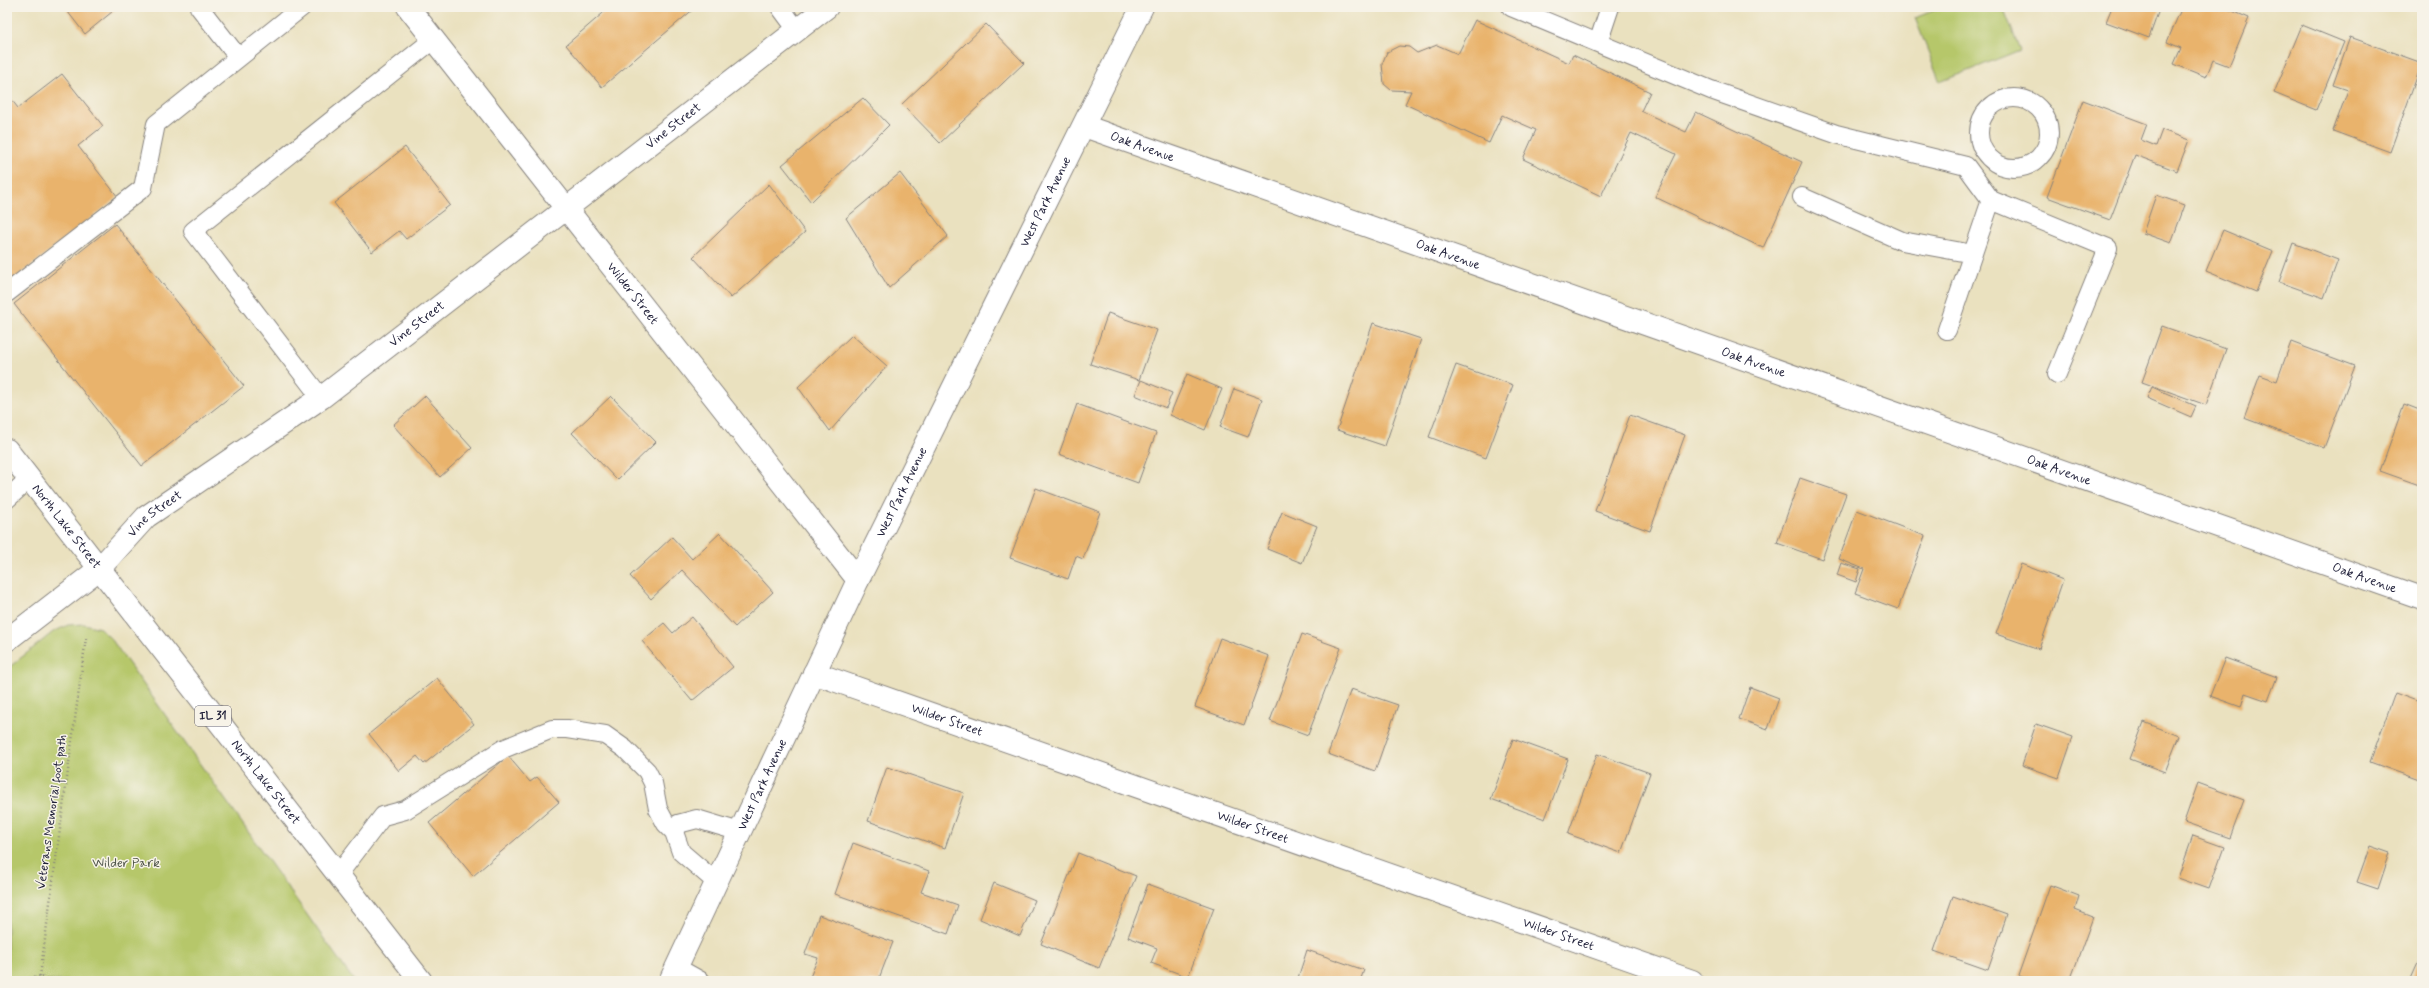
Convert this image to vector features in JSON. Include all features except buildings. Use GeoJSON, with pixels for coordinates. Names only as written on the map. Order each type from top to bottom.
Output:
{"type":"FeatureCollection","features":[{"type":"Feature","properties":{"kind":"street","name":"Wilder Street"},"geometry":{"type":"LineString","coordinates":[[408,7],[858,580]]}},
{"type":"Feature","properties":{"kind":"street","name":"Vine Street"},"geometry":{"type":"LineString","coordinates":[[7,640],[99,569],[146,517],[321,398],[827,7]]}},
{"type":"Feature","properties":{"kind":"street","name":"West Park Avenue"},"geometry":{"type":"LineString","coordinates":[[673,974],[858,580],[1142,7]]}},
{"type":"Feature","properties":{"kind":"street","name":"Oak Avenue"},"geometry":{"type":"LineString","coordinates":[[1084,126],[2422,598]]}},
{"type":"Feature","properties":{"kind":"street","name":"North Lake Street"},"geometry":{"type":"LineString","coordinates":[[7,450],[421,981]]}},
{"type":"Feature","properties":{"kind":"street","name":"Wilder Street"},"geometry":{"type":"LineString","coordinates":[[814,673],[1692,981]]}},
{"type":"Feature","properties":{"kind":"lane"},"geometry":{"type":"LineString","coordinates":[[199,7],[238,57]]}},
{"type":"Feature","properties":{"kind":"lane"},"geometry":{"type":"LineString","coordinates":[[7,293],[143,188],[156,124],[302,7]]}},
{"type":"Feature","properties":{"kind":"lane"},"geometry":{"type":"LineString","coordinates":[[780,7],[797,30]]}},
{"type":"Feature","properties":{"kind":"lane"},"geometry":{"type":"LineString","coordinates":[[1511,7],[1711,90],[1836,134],[1966,166],[1992,200],[2108,248],[2057,374]]}},
{"type":"Feature","properties":{"kind":"lane"},"geometry":{"type":"LineString","coordinates":[[1598,43],[1610,7]]}},
{"type":"Feature","properties":{"kind":"lane"},"geometry":{"type":"LineString","coordinates":[[321,398],[194,231],[434,39]]}},
{"type":"Feature","properties":{"kind":"lane"},"geometry":{"type":"LineString","coordinates":[[1966,166],[1986,155]]}},
{"type":"Feature","properties":{"kind":"lane"},"geometry":{"type":"LineString","coordinates":[[1802,197],[1902,241],[1973,254]]}},
{"type":"Feature","properties":{"kind":"lane"},"geometry":{"type":"LineString","coordinates":[[1947,330],[1992,200]]}},
{"type":"Feature","properties":{"kind":"lane"},"geometry":{"type":"LineString","coordinates":[[7,499],[29,479]]}},
{"type":"Feature","properties":{"kind":"lane"},"geometry":{"type":"LineString","coordinates":[[338,875],[383,816],[405,810],[503,749],[552,729],[585,730],[605,735],[625,749],[646,771],[656,791],[658,809],[666,824],[674,832],[681,852],[716,882]]}},
{"type":"Feature","properties":{"kind":"lane"},"geometry":{"type":"LineString","coordinates":[[674,832],[678,824],[697,819],[740,832]]}},
{"type":"Feature","properties":{"kind":"lane"},"geometry":{"type":"LineString","coordinates":[[673,974],[701,981]]}},
{"type":"Feature","properties":{"kind":"path","name":"Veterans Memorial foot path"},"geometry":{"type":"LineString","coordinates":[[40,976],[86,638]]}},
{"type":"Feature","properties":{"kind":"path"},"geometry":{"type":"LineString","coordinates":[[23,981],[40,976],[51,981]]}},
{"type":"Feature","properties":{"kind":"green space"},"geometry":{"type":"Polygon","coordinates":[[[1942,7],[2003,7],[2020,50],[1940,82],[1915,18],[1942,7]]]}},
{"type":"Feature","properties":{"kind":"green space","name":"Wilder Park"},"geometry":{"type":"Polygon","coordinates":[[[84,624],[100,628],[112,640],[354,981],[7,981],[7,669],[53,632],[68,625],[84,624]]]}}]}
